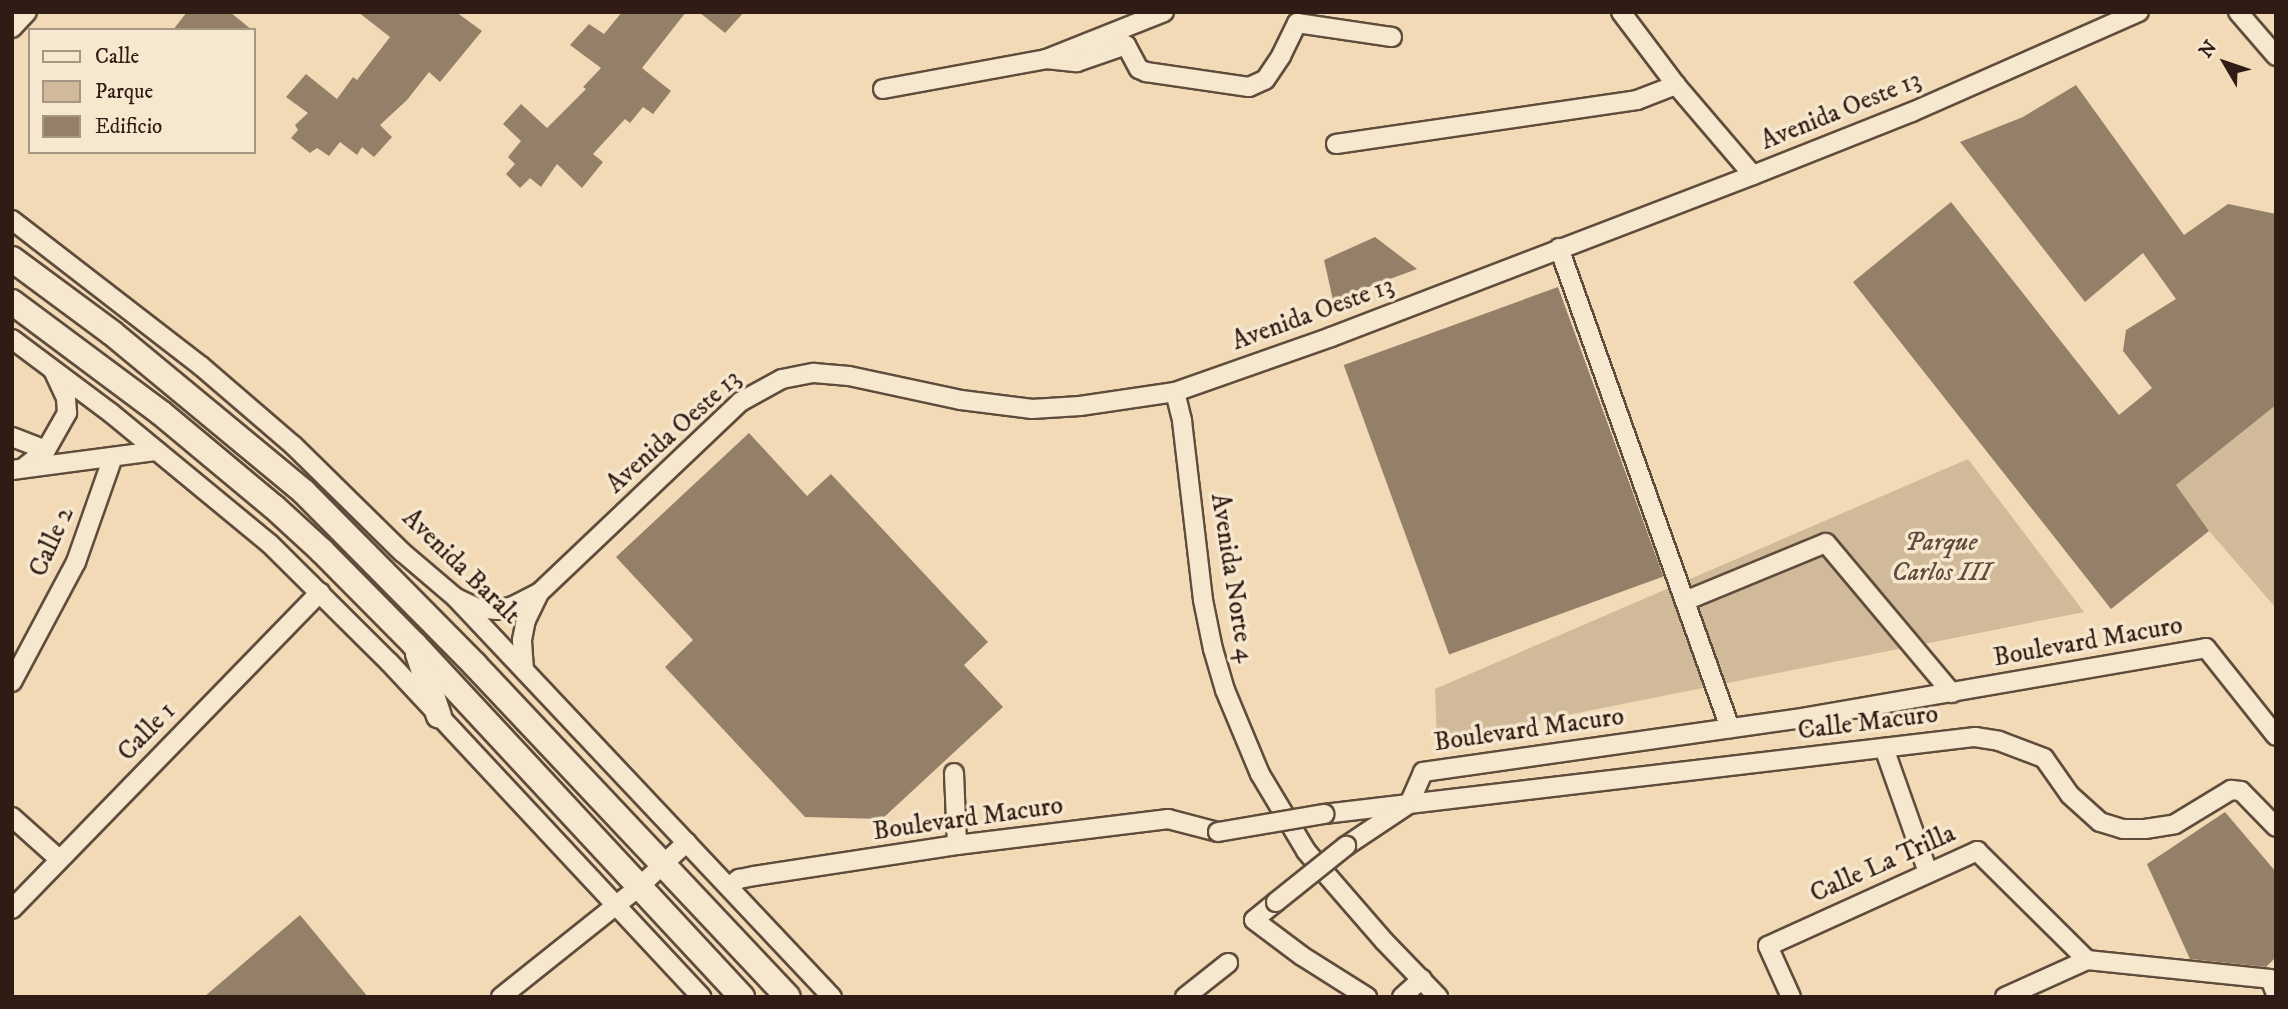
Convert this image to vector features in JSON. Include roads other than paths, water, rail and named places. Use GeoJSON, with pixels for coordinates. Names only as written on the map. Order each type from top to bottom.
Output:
{"type":"FeatureCollection","features":[{"type":"Feature","properties":{"kind":"main road"},"geometry":{"type":"LineString","coordinates":[[12,260],[112,333],[304,492],[475,665],[788,997]]}},
{"type":"Feature","properties":{"kind":"main road"},"geometry":{"type":"LineString","coordinates":[[12,302],[162,413],[274,507],[414,644],[742,997]]}},
{"type":"Feature","properties":{"kind":"main road"},"geometry":{"type":"LineString","coordinates":[[414,644],[439,716]]}},
{"type":"Feature","properties":{"kind":"street"},"geometry":{"type":"LineString","coordinates":[[12,28],[27,12]]}},
{"type":"Feature","properties":{"kind":"street"},"geometry":{"type":"LineString","coordinates":[[883,89],[1046,59],[1164,12]]}},
{"type":"Feature","properties":{"kind":"street"},"geometry":{"type":"LineString","coordinates":[[1620,12],[1676,85],[1753,174]]}},
{"type":"Feature","properties":{"kind":"street","name":"Avenida Oeste 13"},"geometry":{"type":"LineString","coordinates":[[456,598],[477,608],[497,610],[513,606],[538,593],[740,402],[782,379],[814,373],[849,376],[961,400],[1032,409],[1080,406],[1175,392],[1331,337],[1912,112],[2139,12]]}},
{"type":"Feature","properties":{"kind":"street"},"geometry":{"type":"LineString","coordinates":[[2238,12],[2276,56]]}},
{"type":"Feature","properties":{"kind":"street"},"geometry":{"type":"LineString","coordinates":[[1046,59],[1077,62],[1126,45],[1139,69],[1146,72],[1249,87],[1265,80],[1297,23],[1392,37]]}},
{"type":"Feature","properties":{"kind":"street"},"geometry":{"type":"LineString","coordinates":[[1336,144],[1637,100],[1676,85]]}},
{"type":"Feature","properties":{"kind":"street","name":"Avenida Baralt"},"geometry":{"type":"LineString","coordinates":[[12,220],[104,289],[293,445],[402,552],[456,598],[832,997]]}},
{"type":"Feature","properties":{"kind":"street"},"geometry":{"type":"LineString","coordinates":[[1559,248],[1730,728]]}},
{"type":"Feature","properties":{"kind":"street"},"geometry":{"type":"LineString","coordinates":[[12,339],[158,450],[270,544],[439,716],[701,997]]}},
{"type":"Feature","properties":{"kind":"street"},"geometry":{"type":"LineString","coordinates":[[16,470],[46,450],[67,413],[66,398],[54,372]]}},
{"type":"Feature","properties":{"kind":"street","name":"Avenida Norte 4"},"geometry":{"type":"LineString","coordinates":[[1175,392],[1182,421],[1206,612],[1222,680],[1260,774],[1306,851],[1384,941],[1438,997]]}},
{"type":"Feature","properties":{"kind":"street"},"geometry":{"type":"LineString","coordinates":[[12,437],[46,450]]}},
{"type":"Feature","properties":{"kind":"street"},"geometry":{"type":"LineString","coordinates":[[16,470],[158,450]]}},
{"type":"Feature","properties":{"kind":"street","name":"Calle 2"},"geometry":{"type":"LineString","coordinates":[[12,682],[76,562],[113,457]]}},
{"type":"Feature","properties":{"kind":"street"},"geometry":{"type":"LineString","coordinates":[[1685,601],[1826,542],[1952,693]]}},
{"type":"Feature","properties":{"kind":"street","name":"Calle 1"},"geometry":{"type":"LineString","coordinates":[[12,909],[320,592]]}},
{"type":"Feature","properties":{"kind":"street","name":"Avenida Oeste 13"},"geometry":{"type":"LineString","coordinates":[[524,670],[522,639],[526,620],[538,593]]}},
{"type":"Feature","properties":{"kind":"street","name":"Boulevard Macuro"},"geometry":{"type":"LineString","coordinates":[[729,887],[739,879],[754,876],[957,845],[1168,819],[1218,832],[1324,814],[1409,804],[1423,772],[1952,693],[2206,648],[2276,736]]}},
{"type":"Feature","properties":{"kind":"street","name":"Calle Macuro"},"geometry":{"type":"LineString","coordinates":[[1409,804],[1975,737],[1999,741],[2044,758],[2080,804],[2100,822],[2123,829],[2145,829],[2175,824],[2231,790],[2241,791],[2276,827]]}},
{"type":"Feature","properties":{"kind":"street"},"geometry":{"type":"LineString","coordinates":[[1884,748],[1928,872]]}},
{"type":"Feature","properties":{"kind":"street"},"geometry":{"type":"LineString","coordinates":[[954,773],[957,845]]}},
{"type":"Feature","properties":{"kind":"street"},"geometry":{"type":"LineString","coordinates":[[1367,997],[1302,956],[1254,920],[1346,846],[1409,804]]}},
{"type":"Feature","properties":{"kind":"street"},"geometry":{"type":"LineString","coordinates":[[12,817],[59,859]]}},
{"type":"Feature","properties":{"kind":"street"},"geometry":{"type":"LineString","coordinates":[[500,997],[640,886],[687,842]]}},
{"type":"Feature","properties":{"kind":"street","name":"Calle La Trilla"},"geometry":{"type":"LineString","coordinates":[[1791,997],[1768,946],[1977,850],[2087,960]]}},
{"type":"Feature","properties":{"kind":"street"},"geometry":{"type":"LineString","coordinates":[[2005,997],[2087,960],[2274,988]]}},
{"type":"Feature","properties":{"kind":"street"},"geometry":{"type":"LineString","coordinates":[[1185,997],[1228,963]]}},
{"type":"Feature","properties":{"kind":"street"},"geometry":{"type":"LineString","coordinates":[[1402,997],[1422,979]]}},
{"type":"Feature","properties":{"kind":"park label","name":"Parque Carlos III"},"geometry":{"type":"Point","coordinates":[1941,558]}}]}
